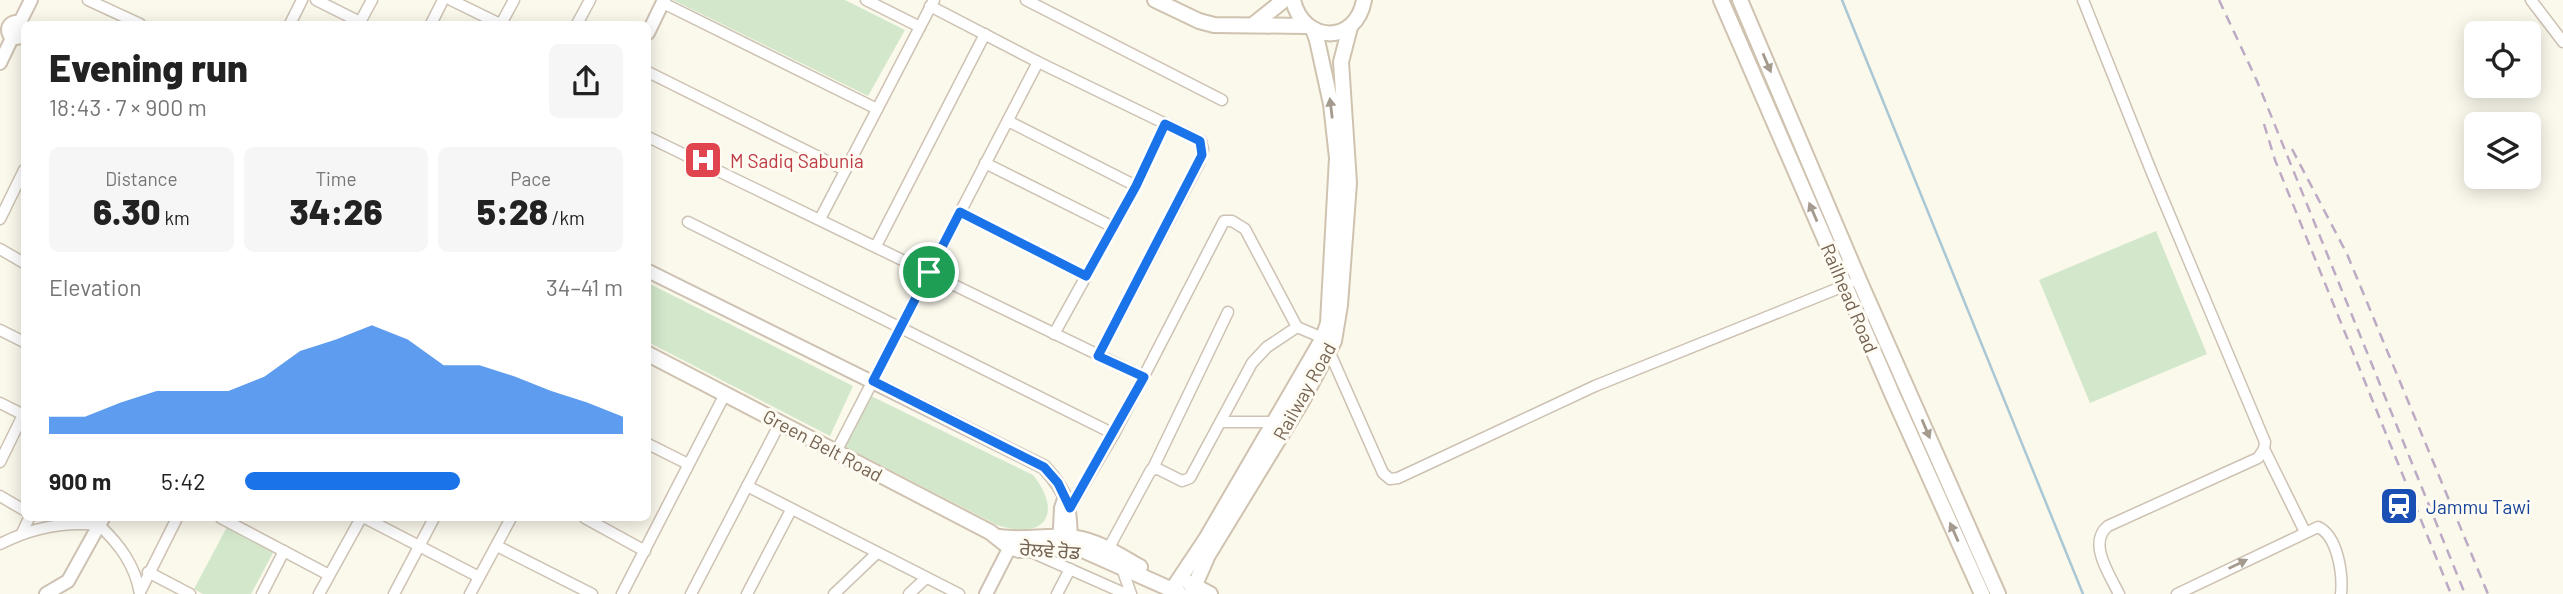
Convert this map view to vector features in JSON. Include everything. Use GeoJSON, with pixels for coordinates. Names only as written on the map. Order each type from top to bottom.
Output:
{"type":"FeatureCollection","features":[{"type":"Feature","properties":{"kind":"main road"},"geometry":{"type":"LineString","coordinates":[[1155,0],[1199,21],[1228,27],[1254,24],[1309,27],[1322,33],[1338,33],[1350,27]]}},
{"type":"Feature","properties":{"kind":"main road"},"geometry":{"type":"LineString","coordinates":[[1254,24],[1284,0]]}},
{"type":"Feature","properties":{"kind":"main road"},"geometry":{"type":"LineString","coordinates":[[1177,587],[1274,422],[1326,345],[1331,303],[1337,158],[1331,104],[1322,59],[1309,27],[1296,13],[1293,0]]}},
{"type":"Feature","properties":{"kind":"main road","name":"Railhead Road"},"geometry":{"type":"LineString","coordinates":[[1721,0],[1982,594]]}},
{"type":"Feature","properties":{"kind":"main road","name":"Railhead Road"},"geometry":{"type":"LineString","coordinates":[[1740,0],[1997,594]]}},
{"type":"Feature","properties":{"kind":"main road","name":"Railway Road"},"geometry":{"type":"LineString","coordinates":[[1193,590],[1208,555],[1301,401],[1326,345],[1336,331],[1349,183],[1341,62],[1350,27],[1361,13],[1364,1]]}},
{"type":"Feature","properties":{"kind":"main road","name":"Green Belt Road"},"geometry":{"type":"LineString","coordinates":[[651,356],[1012,543]]}},
{"type":"Feature","properties":{"kind":"main road"},"geometry":{"type":"LineString","coordinates":[[1898,408],[1915,402]]}},
{"type":"Feature","properties":{"kind":"main road"},"geometry":{"type":"LineString","coordinates":[[1012,543],[1090,541],[1105,555],[1151,572],[1177,587],[1210,594]]}},
{"type":"Feature","properties":{"kind":"main road","name":"ਰੇਲਵੇ ਰੋਡ"},"geometry":{"type":"LineString","coordinates":[[1012,543],[1028,551],[1065,543]]}},
{"type":"Feature","properties":{"kind":"main road","name":"ਰੇਲਵੇ ਰੋਡ"},"geometry":{"type":"LineString","coordinates":[[1105,555],[1122,568],[1177,587]]}},
{"type":"Feature","properties":{"kind":"street"},"geometry":{"type":"LineString","coordinates":[[0,63],[31,0]]}},
{"type":"Feature","properties":{"kind":"street"},"geometry":{"type":"LineString","coordinates":[[88,0],[134,21]]}},
{"type":"Feature","properties":{"kind":"street"},"geometry":{"type":"LineString","coordinates":[[292,21],[302,0]]}},
{"type":"Feature","properties":{"kind":"street"},"geometry":{"type":"LineString","coordinates":[[316,0],[356,21]]}},
{"type":"Feature","properties":{"kind":"street"},"geometry":{"type":"LineString","coordinates":[[361,21],[372,0]]}},
{"type":"Feature","properties":{"kind":"street"},"geometry":{"type":"LineString","coordinates":[[432,21],[443,0]]}},
{"type":"Feature","properties":{"kind":"street"},"geometry":{"type":"LineString","coordinates":[[451,0],[494,21]]}},
{"type":"Feature","properties":{"kind":"street"},"geometry":{"type":"LineString","coordinates":[[502,21],[514,0]]}},
{"type":"Feature","properties":{"kind":"street"},"geometry":{"type":"LineString","coordinates":[[579,21],[590,0]]}},
{"type":"Feature","properties":{"kind":"street"},"geometry":{"type":"LineString","coordinates":[[866,0],[920,27]]}},
{"type":"Feature","properties":{"kind":"street"},"geometry":{"type":"LineString","coordinates":[[1026,0],[1222,100]]}},
{"type":"Feature","properties":{"kind":"street"},"geometry":{"type":"LineString","coordinates":[[2083,0],[2152,173],[2264,437],[2264,449],[2305,532]]}},
{"type":"Feature","properties":{"kind":"street"},"geometry":{"type":"LineString","coordinates":[[2531,0],[2563,42]]}},
{"type":"Feature","properties":{"kind":"street"},"geometry":{"type":"LineString","coordinates":[[651,27],[664,1],[877,109]]}},
{"type":"Feature","properties":{"kind":"street"},"geometry":{"type":"LineString","coordinates":[[820,219],[932,3],[1038,62],[1200,141],[1202,155],[1098,356]]}},
{"type":"Feature","properties":{"kind":"street"},"geometry":{"type":"LineString","coordinates":[[876,246],[985,34]]}},
{"type":"Feature","properties":{"kind":"street"},"geometry":{"type":"LineString","coordinates":[[836,452],[1038,62]]}},
{"type":"Feature","properties":{"kind":"street"},"geometry":{"type":"LineString","coordinates":[[651,73],[845,170]]}},
{"type":"Feature","properties":{"kind":"street"},"geometry":{"type":"LineString","coordinates":[[1007,121],[1136,186]]}},
{"type":"Feature","properties":{"kind":"street"},"geometry":{"type":"LineString","coordinates":[[1054,334],[1136,186],[1165,124]]}},
{"type":"Feature","properties":{"kind":"street"},"geometry":{"type":"LineString","coordinates":[[651,138],[1144,377]]}},
{"type":"Feature","properties":{"kind":"street"},"geometry":{"type":"LineString","coordinates":[[985,163],[1113,227]]}},
{"type":"Feature","properties":{"kind":"street"},"geometry":{"type":"LineString","coordinates":[[0,219],[21,176]]}},
{"type":"Feature","properties":{"kind":"street"},"geometry":{"type":"LineString","coordinates":[[960,212],[1086,276]]}},
{"type":"Feature","properties":{"kind":"street"},"geometry":{"type":"LineString","coordinates":[[1065,543],[1070,508],[1114,434],[1221,224],[1227,220],[1245,229],[1297,327],[1326,345],[1383,473],[1390,480],[1595,386],[1859,280]]}},
{"type":"Feature","properties":{"kind":"street"},"geometry":{"type":"LineString","coordinates":[[688,222],[1114,434]]}},
{"type":"Feature","properties":{"kind":"street"},"geometry":{"type":"LineString","coordinates":[[0,249],[21,261]]}},
{"type":"Feature","properties":{"kind":"street"},"geometry":{"type":"LineString","coordinates":[[651,272],[1044,467],[1066,495],[1070,508]]}},
{"type":"Feature","properties":{"kind":"street"},"geometry":{"type":"LineString","coordinates":[[1105,555],[1153,468],[1228,312]]}},
{"type":"Feature","properties":{"kind":"street"},"geometry":{"type":"LineString","coordinates":[[1153,468],[1182,481],[1188,480],[1252,363],[1267,347],[1297,327]]}},
{"type":"Feature","properties":{"kind":"street"},"geometry":{"type":"LineString","coordinates":[[0,330],[21,340]]}},
{"type":"Feature","properties":{"kind":"street"},"geometry":{"type":"LineString","coordinates":[[622,594],[725,394]]}},
{"type":"Feature","properties":{"kind":"street"},"geometry":{"type":"LineString","coordinates":[[0,403],[21,414]]}},
{"type":"Feature","properties":{"kind":"street"},"geometry":{"type":"LineString","coordinates":[[0,462],[21,421]]}},
{"type":"Feature","properties":{"kind":"street"},"geometry":{"type":"LineString","coordinates":[[1221,422],[1274,422]]}},
{"type":"Feature","properties":{"kind":"street"},"geometry":{"type":"LineString","coordinates":[[691,594],[780,423]]}},
{"type":"Feature","properties":{"kind":"street"},"geometry":{"type":"LineString","coordinates":[[651,446],[688,464]]}},
{"type":"Feature","properties":{"kind":"street"},"geometry":{"type":"LineString","coordinates":[[2119,594],[2099,549],[2102,531],[2258,458],[2264,449]]}},
{"type":"Feature","properties":{"kind":"street"},"geometry":{"type":"LineString","coordinates":[[747,486],[959,594]]}},
{"type":"Feature","properties":{"kind":"street"},"geometry":{"type":"LineString","coordinates":[[1065,543],[1061,508],[1066,495]]}},
{"type":"Feature","properties":{"kind":"street"},"geometry":{"type":"LineString","coordinates":[[0,496],[21,508]]}},
{"type":"Feature","properties":{"kind":"street"},"geometry":{"type":"LineString","coordinates":[[747,594],[791,510]]}},
{"type":"Feature","properties":{"kind":"street"},"geometry":{"type":"LineString","coordinates":[[22,533],[28,521]]}},
{"type":"Feature","properties":{"kind":"street"},"geometry":{"type":"LineString","coordinates":[[140,593],[175,521]]}},
{"type":"Feature","properties":{"kind":"street"},"geometry":{"type":"LineString","coordinates":[[227,521],[329,575]]}},
{"type":"Feature","properties":{"kind":"street"},"geometry":{"type":"LineString","coordinates":[[319,594],[361,521]]}},
{"type":"Feature","properties":{"kind":"street"},"geometry":{"type":"LineString","coordinates":[[369,521],[479,577]]}},
{"type":"Feature","properties":{"kind":"street"},"geometry":{"type":"LineString","coordinates":[[394,594],[432,521]]}},
{"type":"Feature","properties":{"kind":"street"},"geometry":{"type":"LineString","coordinates":[[470,594],[510,521]]}},
{"type":"Feature","properties":{"kind":"street"},"geometry":{"type":"LineString","coordinates":[[0,544],[22,533],[72,523],[101,522]]}},
{"type":"Feature","properties":{"kind":"street"},"geometry":{"type":"LineString","coordinates":[[46,594],[68,581],[101,522]]}},
{"type":"Feature","properties":{"kind":"street"},"geometry":{"type":"LineString","coordinates":[[101,522],[131,562],[140,593]]}},
{"type":"Feature","properties":{"kind":"street"},"geometry":{"type":"LineString","coordinates":[[599,522],[645,551]]}},
{"type":"Feature","properties":{"kind":"street"},"geometry":{"type":"LineString","coordinates":[[2177,594],[2318,527],[2325,531],[2340,560],[2343,580],[2341,594]]}},
{"type":"Feature","properties":{"kind":"street"},"geometry":{"type":"LineString","coordinates":[[986,594],[1012,543]]}},
{"type":"Feature","properties":{"kind":"street"},"geometry":{"type":"LineString","coordinates":[[497,546],[592,594]]}},
{"type":"Feature","properties":{"kind":"street"},"geometry":{"type":"LineString","coordinates":[[262,594],[284,551]]}},
{"type":"Feature","properties":{"kind":"street"},"geometry":{"type":"LineString","coordinates":[[1028,551],[1124,593],[1122,568]]}},
{"type":"Feature","properties":{"kind":"street"},"geometry":{"type":"LineString","coordinates":[[834,594],[877,553]]}},
{"type":"Feature","properties":{"kind":"street"},"geometry":{"type":"LineString","coordinates":[[1056,594],[1070,569]]}},
{"type":"Feature","properties":{"kind":"street"},"geometry":{"type":"LineString","coordinates":[[148,572],[190,594]]}},
{"type":"Feature","properties":{"kind":"street"},"geometry":{"type":"LineString","coordinates":[[909,594],[926,578]]}},
{"type":"Feature","properties":{"kind":"street"},"geometry":{"type":"LineString","coordinates":[[68,581],[72,594]]}},
{"type":"Feature","properties":{"kind":"street"},"geometry":{"type":"LineString","coordinates":[[562,594],[569,582]]}},
{"type":"Feature","properties":{"kind":"green space"},"geometry":{"type":"Polygon","coordinates":[[[673,0],[845,0],[905,30],[868,96],[673,0]]]}},
{"type":"Feature","properties":{"kind":"green space"},"geometry":{"type":"Polygon","coordinates":[[[2156,231],[2207,354],[2090,403],[2039,280],[2156,231]]]}},
{"type":"Feature","properties":{"kind":"green space"},"geometry":{"type":"Polygon","coordinates":[[[651,285],[853,386],[830,436],[651,344],[651,285]]]}},
{"type":"Feature","properties":{"kind":"green space"},"geometry":{"type":"Polygon","coordinates":[[[869,395],[1033,475],[1047,502],[1048,512],[1044,521],[1027,529],[997,525],[842,445],[869,395]]]}},
{"type":"Feature","properties":{"kind":"green space"},"geometry":{"type":"Polygon","coordinates":[[[228,525],[275,549],[251,594],[203,594],[194,589],[228,525]]]}},
{"type":"Feature","properties":{"kind":"waterway"},"geometry":{"type":"LineString","coordinates":[[1842,0],[2083,594]]}},
{"type":"Feature","properties":{"kind":"railway"},"geometry":{"type":"LineString","coordinates":[[2219,0],[2257,81],[2465,594]]}},
{"type":"Feature","properties":{"kind":"railway"},"geometry":{"type":"LineString","coordinates":[[2264,124],[2275,160],[2451,594]]}},
{"type":"Feature","properties":{"kind":"railway"},"geometry":{"type":"LineString","coordinates":[[2292,149],[2347,254],[2488,594]]}},
{"type":"Feature","properties":{"kind":"place","name":"M Sadiq Sabunia"},"geometry":{"type":"Point","coordinates":[703,160]}},
{"type":"Feature","properties":{"kind":"place","name":"Jammu Tawi"},"geometry":{"type":"Point","coordinates":[2399,506]}},
{"type":"Feature","properties":{"kind":"route"},"geometry":{"type":"LineString","coordinates":[[1165,124],[1200,141],[1203,150],[1199,163],[1098,356],[1144,377],[1070,508],[1066,495],[1044,467],[873,381],[929,272],[960,212],[1086,276],[1136,186],[1165,124]]}}]}
